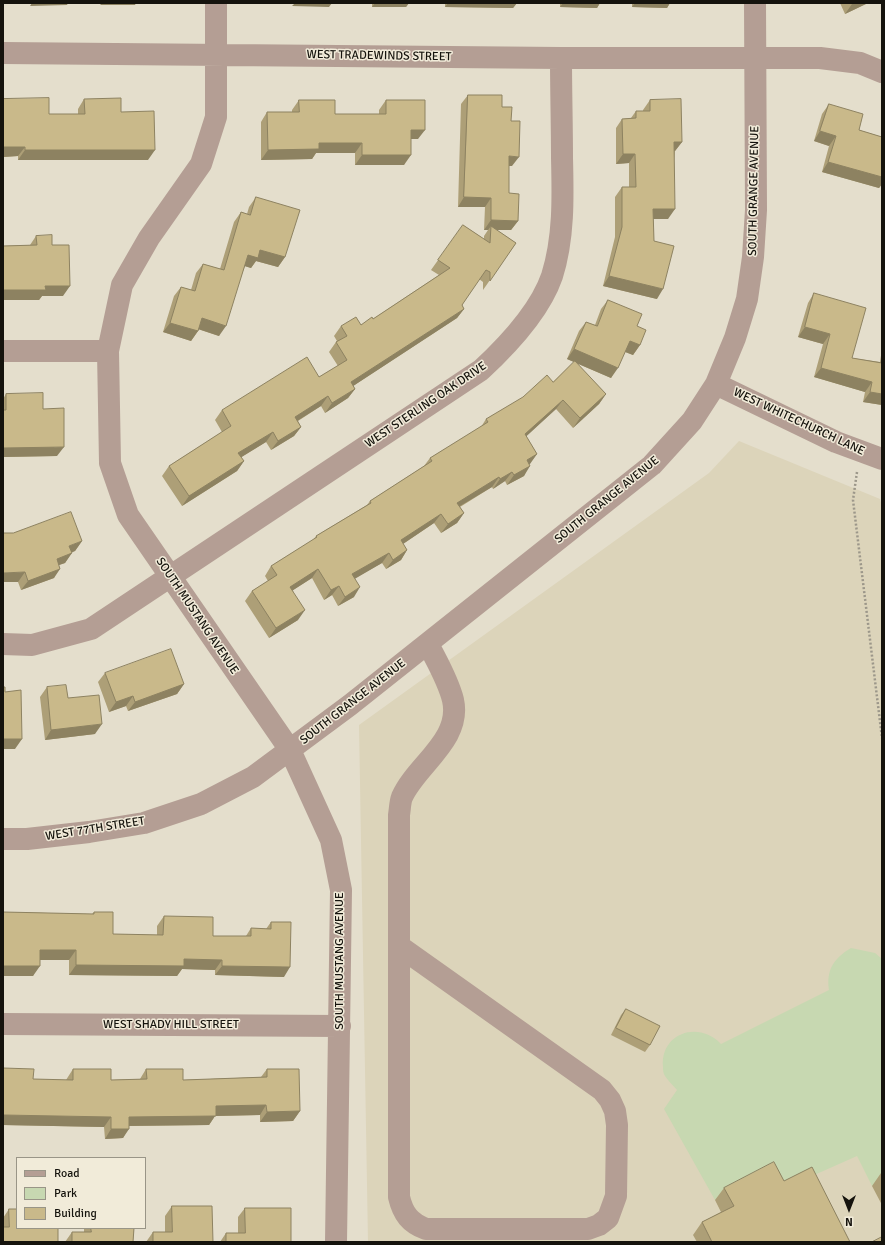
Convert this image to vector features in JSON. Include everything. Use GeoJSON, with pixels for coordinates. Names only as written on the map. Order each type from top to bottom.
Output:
{"type":"FeatureCollection","features":[{"type":"Feature","properties":{"kind":"street","name":"SOUTH MUSTANG AVENUE"},"geometry":{"type":"LineString","coordinates":[[216,3],[216,117],[201,164],[149,238],[122,286],[108,351],[110,463],[128,515],[290,750],[331,840],[341,890],[336,1242]]}},
{"type":"Feature","properties":{"kind":"street","name":"SOUTH GRANGE AVENUE"},"geometry":{"type":"LineString","coordinates":[[290,750],[428,644],[652,465],[692,421],[716,384],[735,338],[747,299],[753,257],[756,210],[755,3]]}},
{"type":"Feature","properties":{"kind":"street","name":"WEST TRADEWINDS STREET"},"geometry":{"type":"LineString","coordinates":[[3,53],[560,58],[820,58],[860,63],[882,72]]}},
{"type":"Feature","properties":{"kind":"street","name":"WEST STERLING OAK DRIVE"},"geometry":{"type":"LineString","coordinates":[[3,644],[32,645],[91,629],[481,370],[510,343],[535,308],[551,277],[560,241],[562,192],[560,58]]}},
{"type":"Feature","properties":{"kind":"street"},"geometry":{"type":"LineString","coordinates":[[3,351],[108,351]]}},
{"type":"Feature","properties":{"kind":"street","name":"WEST WHITECHURCH LANE"},"geometry":{"type":"LineString","coordinates":[[716,384],[836,442],[872,456]]}},
{"type":"Feature","properties":{"kind":"street"},"geometry":{"type":"LineString","coordinates":[[399,946],[602,1090],[610,1100],[615,1111],[617,1125],[616,1196],[608,1218],[599,1225],[588,1229],[426,1229],[415,1225],[402,1210],[399,1197],[399,946],[399,815],[401,798],[410,783],[444,741],[452,722],[453,701],[448,683],[428,644]]}},
{"type":"Feature","properties":{"kind":"street","name":"WEST 77TH STREET"},"geometry":{"type":"LineString","coordinates":[[3,838],[27,839],[89,832],[144,822],[201,804],[253,777],[290,750]]}},
{"type":"Feature","properties":{"kind":"street","name":"WEST SHADY HILL STREET"},"geometry":{"type":"LineString","coordinates":[[3,1024],[340,1026]]}},
{"type":"Feature","properties":{"kind":"path"},"geometry":{"type":"LineString","coordinates":[[872,456],[855,480],[854,500],[882,738]]}},
{"type":"Feature","properties":{"kind":"shaded area"},"geometry":{"type":"Polygon","coordinates":[[[739,441],[880,499],[882,506],[882,1242],[368,1242],[359,725],[709,473],[739,441]]]}},
{"type":"Feature","properties":{"kind":"green space"},"geometry":{"type":"Polygon","coordinates":[[[851,948],[875,953],[882,959],[882,1180],[872,1186],[857,1156],[803,1180],[715,1200],[664,1109],[677,1090],[666,1078],[663,1072],[664,1055],[668,1046],[674,1038],[692,1032],[702,1033],[712,1037],[721,1044],[829,990],[828,983],[832,965],[840,956],[851,948]]]}},
{"type":"Feature","properties":{"kind":"building"},"geometry":{"type":"Polygon","coordinates":[[[468,95],[502,95],[502,107],[512,107],[511,121],[520,121],[519,157],[509,156],[509,193],[519,194],[518,221],[491,220],[491,198],[464,197],[468,95]]]}},
{"type":"Feature","properties":{"kind":"building"},"geometry":{"type":"Polygon","coordinates":[[[49,98],[49,114],[85,114],[84,99],[121,98],[121,112],[154,111],[155,150],[25,150],[25,147],[3,147],[3,99],[49,98]]]}},
{"type":"Feature","properties":{"kind":"building"},"geometry":{"type":"Polygon","coordinates":[[[681,99],[682,142],[674,142],[675,209],[653,209],[654,241],[674,246],[663,289],[609,276],[622,227],[622,187],[636,187],[635,154],[623,154],[622,119],[636,118],[636,111],[650,111],[650,100],[681,99]]]}},
{"type":"Feature","properties":{"kind":"building"},"geometry":{"type":"Polygon","coordinates":[[[299,100],[335,100],[335,114],[386,114],[386,100],[425,100],[425,130],[411,130],[411,155],[362,155],[362,143],[319,143],[319,149],[268,150],[267,112],[299,112],[299,100]]]}},
{"type":"Feature","properties":{"kind":"building"},"geometry":{"type":"Polygon","coordinates":[[[829,104],[863,114],[859,130],[882,137],[882,177],[828,162],[836,136],[820,131],[829,104]]]}},
{"type":"Feature","properties":{"kind":"building"},"geometry":{"type":"Polygon","coordinates":[[[256,197],[300,210],[285,257],[260,250],[258,258],[248,255],[226,326],[202,318],[198,331],[170,323],[181,287],[195,291],[203,264],[224,270],[241,212],[250,215],[256,197]]]}},
{"type":"Feature","properties":{"kind":"building"},"geometry":{"type":"Polygon","coordinates":[[[463,225],[490,243],[491,226],[516,243],[490,281],[490,272],[486,270],[462,305],[464,309],[351,382],[355,389],[332,403],[328,396],[295,417],[301,427],[278,441],[273,432],[238,453],[244,461],[189,496],[169,466],[231,426],[222,410],[307,357],[319,377],[347,360],[336,342],[347,336],[341,326],[356,317],[361,325],[372,317],[373,319],[450,268],[438,260],[463,225]]]}},
{"type":"Feature","properties":{"kind":"building"},"geometry":{"type":"Polygon","coordinates":[[[52,235],[52,245],[69,245],[70,286],[45,286],[46,290],[3,290],[3,246],[37,245],[36,236],[52,235]]]}},
{"type":"Feature","properties":{"kind":"building"},"geometry":{"type":"Polygon","coordinates":[[[814,293],[866,308],[852,358],[882,363],[882,394],[870,392],[872,382],[821,368],[830,334],[805,327],[814,293]]]}},
{"type":"Feature","properties":{"kind":"building"},"geometry":{"type":"Polygon","coordinates":[[[608,300],[642,314],[637,326],[646,330],[640,345],[630,341],[618,368],[574,349],[586,322],[597,326],[608,300]]]}},
{"type":"Feature","properties":{"kind":"building"},"geometry":{"type":"Polygon","coordinates":[[[575,361],[606,394],[580,418],[563,400],[525,434],[537,454],[527,460],[530,466],[514,475],[512,472],[500,479],[499,477],[457,503],[464,513],[448,524],[441,514],[401,540],[407,550],[393,560],[389,553],[352,574],[360,587],[345,597],[339,586],[331,590],[318,569],[290,587],[305,610],[276,628],[252,591],[277,575],[271,566],[317,537],[316,536],[371,503],[370,501],[432,461],[430,458],[488,422],[486,419],[523,397],[547,375],[553,382],[575,361]]]}},
{"type":"Feature","properties":{"kind":"building"},"geometry":{"type":"Polygon","coordinates":[[[43,393],[43,409],[64,408],[64,447],[3,448],[3,410],[6,410],[6,394],[43,393]]]}},
{"type":"Feature","properties":{"kind":"building"},"geometry":{"type":"Polygon","coordinates":[[[71,512],[82,541],[69,546],[72,553],[57,559],[60,569],[28,581],[25,572],[3,573],[3,533],[13,533],[71,512]]]}},
{"type":"Feature","properties":{"kind":"building"},"geometry":{"type":"Polygon","coordinates":[[[171,649],[184,684],[135,702],[133,696],[116,702],[105,673],[171,649]]]}},
{"type":"Feature","properties":{"kind":"building"},"geometry":{"type":"Polygon","coordinates":[[[66,685],[68,698],[99,695],[102,724],[51,730],[47,687],[66,685]]]}},
{"type":"Feature","properties":{"kind":"building"},"geometry":{"type":"Polygon","coordinates":[[[3,687],[5,687],[5,692],[21,690],[22,739],[3,739],[3,687]]]}},
{"type":"Feature","properties":{"kind":"building"},"geometry":{"type":"Polygon","coordinates":[[[3,912],[94,914],[94,912],[113,912],[113,934],[163,935],[164,916],[213,917],[213,936],[251,936],[251,928],[271,929],[271,922],[291,922],[290,967],[222,966],[222,960],[184,959],[184,966],[76,965],[76,950],[40,950],[40,966],[3,966],[3,912]]]}},
{"type":"Feature","properties":{"kind":"building"},"geometry":{"type":"Polygon","coordinates":[[[626,1009],[660,1026],[650,1045],[616,1028],[626,1009]]]}},
{"type":"Feature","properties":{"kind":"building"},"geometry":{"type":"Polygon","coordinates":[[[3,1068],[34,1069],[33,1079],[73,1080],[73,1069],[111,1069],[111,1080],[147,1079],[146,1069],[183,1069],[183,1080],[267,1077],[267,1069],[299,1069],[300,1111],[267,1112],[266,1105],[216,1106],[216,1116],[129,1117],[129,1129],[111,1129],[111,1117],[3,1115],[3,1068]]]}},
{"type":"Feature","properties":{"kind":"building"},"geometry":{"type":"Polygon","coordinates":[[[774,1162],[784,1181],[812,1167],[850,1242],[712,1242],[702,1222],[734,1206],[724,1188],[774,1162]]]}},
{"type":"Feature","properties":{"kind":"building"},"geometry":{"type":"Polygon","coordinates":[[[172,1206],[212,1206],[213,1242],[153,1242],[153,1232],[172,1232],[172,1206]]]}},
{"type":"Feature","properties":{"kind":"building"},"geometry":{"type":"Polygon","coordinates":[[[245,1208],[291,1208],[291,1242],[226,1242],[226,1233],[245,1233],[245,1208]]]}},
{"type":"Feature","properties":{"kind":"building"},"geometry":{"type":"Polygon","coordinates":[[[9,1209],[16,1209],[16,1229],[58,1229],[58,1242],[3,1242],[3,1227],[9,1227],[9,1209]]]}},
{"type":"Feature","properties":{"kind":"building"},"geometry":{"type":"Polygon","coordinates":[[[91,1229],[134,1229],[133,1242],[72,1242],[72,1232],[91,1232],[91,1229]]]}},
{"type":"Feature","properties":{"kind":"building"},"geometry":{"type":"Polygon","coordinates":[[[882,1237],[882,1242],[872,1242],[882,1237]]]}}]}
